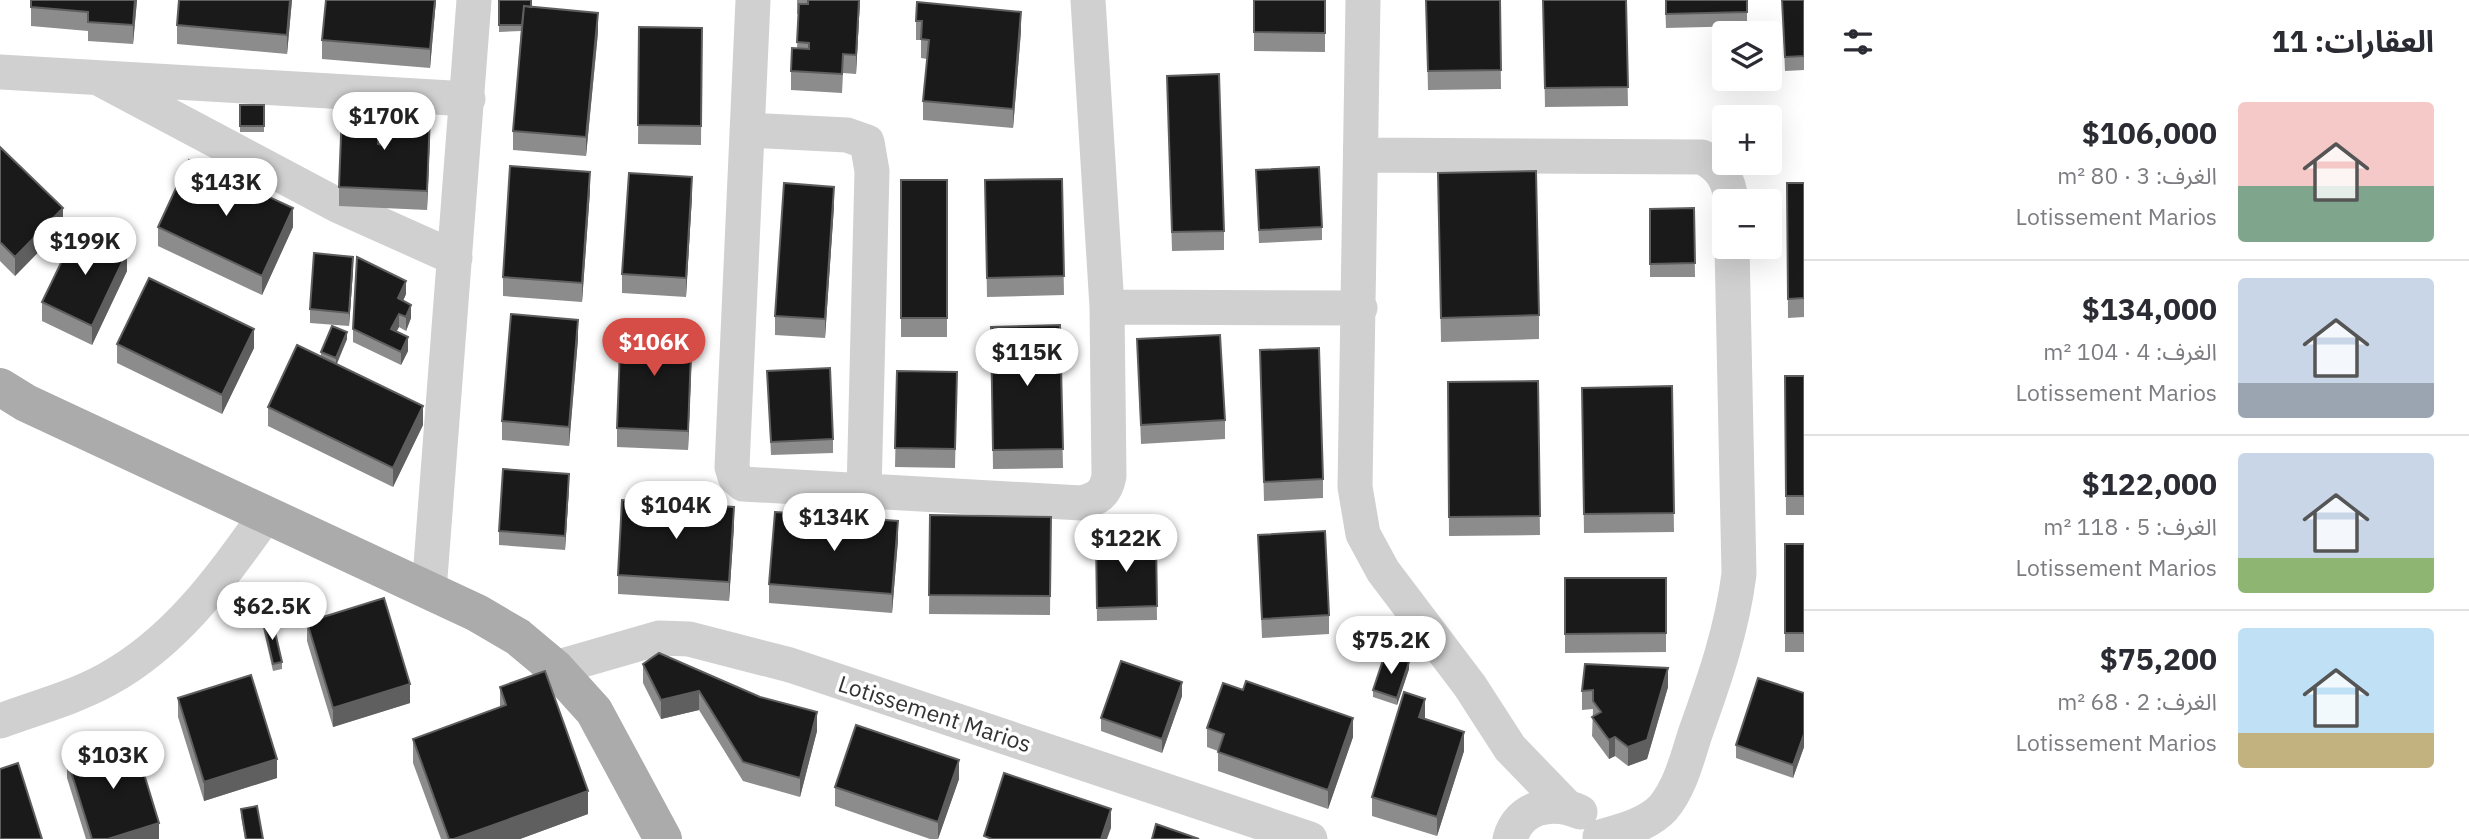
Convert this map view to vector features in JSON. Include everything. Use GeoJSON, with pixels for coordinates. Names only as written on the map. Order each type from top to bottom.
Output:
{"type":"FeatureCollection","features":[{"type":"Feature","properties":{"kind":"main road"},"geometry":{"type":"LineString","coordinates":[[0,387],[26,403],[477,613],[518,637],[555,668],[594,711],[663,839]]}},
{"type":"Feature","properties":{"kind":"street"},"geometry":{"type":"LineString","coordinates":[[429,591],[474,0]]}},
{"type":"Feature","properties":{"kind":"street"},"geometry":{"type":"LineString","coordinates":[[753,0],[733,472],[743,484],[1081,503],[1100,496],[1107,487],[1109,476],[1107,307],[1088,0]]}},
{"type":"Feature","properties":{"kind":"street"},"geometry":{"type":"LineString","coordinates":[[1363,0],[1355,487],[1363,534],[1383,571],[1471,686],[1510,748],[1564,806]]}},
{"type":"Feature","properties":{"kind":"street"},"geometry":{"type":"LineString","coordinates":[[0,72],[93,75],[468,99]]}},
{"type":"Feature","properties":{"kind":"street"},"geometry":{"type":"LineString","coordinates":[[93,75],[339,206],[455,258]]}},
{"type":"Feature","properties":{"kind":"street"},"geometry":{"type":"LineString","coordinates":[[749,130],[847,135],[867,142],[872,171],[864,492]]}},
{"type":"Feature","properties":{"kind":"street"},"geometry":{"type":"LineString","coordinates":[[1362,155],[1702,156],[1717,165],[1727,179],[1729,189]]}},
{"type":"Feature","properties":{"kind":"street"},"geometry":{"type":"LineString","coordinates":[[1510,839],[1520,820],[1533,810],[1548,805],[1564,806],[1580,812],[1592,823],[1600,838],[1634,827],[1662,809],[1678,784],[1726,647],[1738,574],[1732,259]]}},
{"type":"Feature","properties":{"kind":"street"},"geometry":{"type":"LineString","coordinates":[[1107,307],[1360,308]]}},
{"type":"Feature","properties":{"kind":"street"},"geometry":{"type":"LineString","coordinates":[[0,721],[95,685],[139,659],[180,624],[216,585],[266,515]]}},
{"type":"Feature","properties":{"kind":"street","name":"Lotissement Marios"},"geometry":{"type":"LineString","coordinates":[[555,668],[659,638],[689,639],[790,665],[1310,839]]}},
{"type":"Feature","properties":{"kind":"building"},"geometry":{"type":"Polygon","coordinates":[[[31,0],[135,0],[133,25],[88,22],[88,12],[31,7],[31,0]]]}},
{"type":"Feature","properties":{"kind":"building"},"geometry":{"type":"Polygon","coordinates":[[[179,0],[290,0],[287,35],[177,25],[179,0]]]}},
{"type":"Feature","properties":{"kind":"building"},"geometry":{"type":"Polygon","coordinates":[[[326,0],[435,0],[430,49],[322,40],[326,0]]]}},
{"type":"Feature","properties":{"kind":"building"},"geometry":{"type":"Polygon","coordinates":[[[499,0],[531,0],[531,7],[524,6],[522,25],[499,25],[499,0]]]}},
{"type":"Feature","properties":{"kind":"building"},"geometry":{"type":"Polygon","coordinates":[[[808,0],[859,0],[856,55],[843,54],[842,74],[791,71],[792,48],[809,49],[809,43],[797,42],[799,4],[808,4],[808,0]]]}},
{"type":"Feature","properties":{"kind":"building"},"geometry":{"type":"Polygon","coordinates":[[[1254,0],[1325,0],[1325,33],[1254,32],[1254,0]]]}},
{"type":"Feature","properties":{"kind":"building"},"geometry":{"type":"Polygon","coordinates":[[[1426,0],[1500,0],[1501,70],[1428,71],[1426,0]]]}},
{"type":"Feature","properties":{"kind":"building"},"geometry":{"type":"Polygon","coordinates":[[[1543,0],[1626,0],[1628,87],[1545,88],[1543,0]]]}},
{"type":"Feature","properties":{"kind":"building"},"geometry":{"type":"Polygon","coordinates":[[[1666,0],[1747,0],[1747,12],[1666,14],[1666,0]]]}},
{"type":"Feature","properties":{"kind":"building"},"geometry":{"type":"Polygon","coordinates":[[[1782,0],[1804,0],[1804,56],[1785,57],[1782,0]]]}},
{"type":"Feature","properties":{"kind":"building"},"geometry":{"type":"Polygon","coordinates":[[[917,2],[1021,12],[1013,109],[923,101],[929,40],[921,39],[922,21],[916,21],[917,2]]]}},
{"type":"Feature","properties":{"kind":"building"},"geometry":{"type":"Polygon","coordinates":[[[524,6],[598,13],[586,137],[513,131],[524,6]]]}},
{"type":"Feature","properties":{"kind":"building"},"geometry":{"type":"Polygon","coordinates":[[[639,27],[702,28],[701,126],[638,125],[639,27]]]}},
{"type":"Feature","properties":{"kind":"building"},"geometry":{"type":"Polygon","coordinates":[[[1219,74],[1224,231],[1172,232],[1167,76],[1219,74]]]}},
{"type":"Feature","properties":{"kind":"building"},"geometry":{"type":"Polygon","coordinates":[[[240,105],[264,105],[264,126],[240,126],[240,105]]]}},
{"type":"Feature","properties":{"kind":"building"},"geometry":{"type":"Polygon","coordinates":[[[342,111],[380,112],[378,144],[382,145],[384,114],[430,115],[427,191],[339,187],[342,111]]]}},
{"type":"Feature","properties":{"kind":"building"},"geometry":{"type":"Polygon","coordinates":[[[0,147],[63,208],[15,257],[0,242],[0,147]]]}},
{"type":"Feature","properties":{"kind":"building"},"geometry":{"type":"Polygon","coordinates":[[[189,160],[293,208],[262,276],[158,227],[189,160]]]}},
{"type":"Feature","properties":{"kind":"building"},"geometry":{"type":"Polygon","coordinates":[[[510,166],[590,172],[582,283],[503,277],[510,166]]]}},
{"type":"Feature","properties":{"kind":"building"},"geometry":{"type":"Polygon","coordinates":[[[1319,167],[1322,227],[1259,230],[1256,170],[1319,167]]]}},
{"type":"Feature","properties":{"kind":"building"},"geometry":{"type":"Polygon","coordinates":[[[1536,171],[1539,315],[1441,318],[1438,173],[1536,171]]]}},
{"type":"Feature","properties":{"kind":"building"},"geometry":{"type":"Polygon","coordinates":[[[629,173],[692,177],[686,278],[622,274],[629,173]]]}},
{"type":"Feature","properties":{"kind":"building"},"geometry":{"type":"Polygon","coordinates":[[[1062,179],[1064,276],[987,278],[985,180],[1062,179]]]}},
{"type":"Feature","properties":{"kind":"building"},"geometry":{"type":"Polygon","coordinates":[[[901,180],[947,180],[947,318],[901,318],[901,180]]]}},
{"type":"Feature","properties":{"kind":"building"},"geometry":{"type":"Polygon","coordinates":[[[784,183],[834,187],[825,319],[775,316],[784,183]]]}},
{"type":"Feature","properties":{"kind":"building"},"geometry":{"type":"Polygon","coordinates":[[[1787,183],[1804,183],[1804,298],[1788,299],[1787,183]]]}},
{"type":"Feature","properties":{"kind":"building"},"geometry":{"type":"Polygon","coordinates":[[[1694,208],[1695,263],[1650,264],[1650,209],[1694,208]]]}},
{"type":"Feature","properties":{"kind":"building"},"geometry":{"type":"Polygon","coordinates":[[[78,228],[127,252],[92,326],[42,302],[78,228]]]}},
{"type":"Feature","properties":{"kind":"building"},"geometry":{"type":"Polygon","coordinates":[[[314,253],[353,257],[349,313],[310,309],[314,253]]]}},
{"type":"Feature","properties":{"kind":"building"},"geometry":{"type":"Polygon","coordinates":[[[357,257],[406,281],[398,298],[411,305],[406,317],[399,314],[391,329],[408,337],[401,352],[353,329],[357,257]]]}},
{"type":"Feature","properties":{"kind":"building"},"geometry":{"type":"Polygon","coordinates":[[[149,278],[254,329],[222,395],[117,344],[149,278]]]}},
{"type":"Feature","properties":{"kind":"building"},"geometry":{"type":"Polygon","coordinates":[[[511,314],[578,320],[569,427],[502,421],[511,314]]]}},
{"type":"Feature","properties":{"kind":"building"},"geometry":{"type":"Polygon","coordinates":[[[621,324],[692,327],[688,431],[617,428],[621,324]]]}},
{"type":"Feature","properties":{"kind":"building"},"geometry":{"type":"Polygon","coordinates":[[[1060,325],[1063,449],[993,450],[991,327],[1060,325]]]}},
{"type":"Feature","properties":{"kind":"building"},"geometry":{"type":"Polygon","coordinates":[[[332,326],[347,332],[336,358],[321,352],[332,326]]]}},
{"type":"Feature","properties":{"kind":"building"},"geometry":{"type":"Polygon","coordinates":[[[1220,335],[1225,420],[1141,425],[1137,339],[1220,335]]]}},
{"type":"Feature","properties":{"kind":"building"},"geometry":{"type":"Polygon","coordinates":[[[297,345],[423,406],[393,468],[268,407],[297,345]]]}},
{"type":"Feature","properties":{"kind":"building"},"geometry":{"type":"Polygon","coordinates":[[[1319,348],[1323,479],[1264,482],[1260,350],[1319,348]]]}},
{"type":"Feature","properties":{"kind":"building"},"geometry":{"type":"Polygon","coordinates":[[[830,368],[833,439],[771,442],[767,371],[830,368]]]}},
{"type":"Feature","properties":{"kind":"building"},"geometry":{"type":"Polygon","coordinates":[[[897,371],[957,372],[955,449],[895,448],[897,371]]]}},
{"type":"Feature","properties":{"kind":"building"},"geometry":{"type":"Polygon","coordinates":[[[1785,376],[1804,376],[1804,496],[1786,496],[1785,376]]]}},
{"type":"Feature","properties":{"kind":"building"},"geometry":{"type":"Polygon","coordinates":[[[1538,381],[1540,516],[1449,517],[1448,382],[1538,381]]]}},
{"type":"Feature","properties":{"kind":"building"},"geometry":{"type":"Polygon","coordinates":[[[1672,386],[1674,513],[1584,514],[1582,388],[1672,386]]]}},
{"type":"Feature","properties":{"kind":"building"},"geometry":{"type":"Polygon","coordinates":[[[503,469],[569,474],[565,536],[499,531],[503,469]]]}},
{"type":"Feature","properties":{"kind":"building"},"geometry":{"type":"Polygon","coordinates":[[[622,500],[734,507],[729,582],[618,575],[622,500]]]}},
{"type":"Feature","properties":{"kind":"building"},"geometry":{"type":"Polygon","coordinates":[[[775,512],[898,521],[892,594],[769,584],[775,512]]]}},
{"type":"Feature","properties":{"kind":"building"},"geometry":{"type":"Polygon","coordinates":[[[930,515],[1051,517],[1050,596],[929,595],[930,515]]]}},
{"type":"Feature","properties":{"kind":"building"},"geometry":{"type":"Polygon","coordinates":[[[1325,531],[1329,615],[1262,619],[1258,535],[1325,531]]]}},
{"type":"Feature","properties":{"kind":"building"},"geometry":{"type":"Polygon","coordinates":[[[1156,540],[1157,606],[1097,608],[1096,541],[1156,540]]]}},
{"type":"Feature","properties":{"kind":"building"},"geometry":{"type":"Polygon","coordinates":[[[1785,544],[1804,544],[1804,633],[1785,633],[1785,544]]]}},
{"type":"Feature","properties":{"kind":"building"},"geometry":{"type":"Polygon","coordinates":[[[1565,578],[1666,578],[1666,633],[1565,634],[1565,578]]]}},
{"type":"Feature","properties":{"kind":"building"},"geometry":{"type":"Polygon","coordinates":[[[384,598],[410,684],[333,708],[307,622],[384,598]]]}},
{"type":"Feature","properties":{"kind":"building"},"geometry":{"type":"Polygon","coordinates":[[[272,619],[282,662],[273,664],[263,621],[272,619]]]}},
{"type":"Feature","properties":{"kind":"building"},"geometry":{"type":"Polygon","coordinates":[[[659,653],[760,697],[817,712],[800,778],[743,762],[699,691],[661,700],[643,664],[659,653]]]}},
{"type":"Feature","properties":{"kind":"building"},"geometry":{"type":"Polygon","coordinates":[[[1385,654],[1409,662],[1397,698],[1373,690],[1385,654]]]}},
{"type":"Feature","properties":{"kind":"building"},"geometry":{"type":"Polygon","coordinates":[[[1121,661],[1182,682],[1162,739],[1101,718],[1121,661]]]}},
{"type":"Feature","properties":{"kind":"building"},"geometry":{"type":"Polygon","coordinates":[[[1585,664],[1668,668],[1647,740],[1628,747],[1615,737],[1609,740],[1592,717],[1601,712],[1593,701],[1593,690],[1582,691],[1585,664]]]}},
{"type":"Feature","properties":{"kind":"building"},"geometry":{"type":"Polygon","coordinates":[[[545,671],[588,791],[449,839],[413,739],[506,705],[500,687],[545,671]]]}},
{"type":"Feature","properties":{"kind":"building"},"geometry":{"type":"Polygon","coordinates":[[[251,675],[277,759],[204,782],[178,698],[251,675]]]}},
{"type":"Feature","properties":{"kind":"building"},"geometry":{"type":"Polygon","coordinates":[[[1758,678],[1804,693],[1804,734],[1793,765],[1736,745],[1758,678]]]}},
{"type":"Feature","properties":{"kind":"building"},"geometry":{"type":"Polygon","coordinates":[[[1246,681],[1353,718],[1328,790],[1218,752],[1224,734],[1207,728],[1223,683],[1243,690],[1246,681]]]}},
{"type":"Feature","properties":{"kind":"building"},"geometry":{"type":"Polygon","coordinates":[[[1404,692],[1425,699],[1419,717],[1464,732],[1437,817],[1372,797],[1404,692]]]}},
{"type":"Feature","properties":{"kind":"building"},"geometry":{"type":"Polygon","coordinates":[[[856,725],[959,760],[938,822],[835,787],[856,725]]]}},
{"type":"Feature","properties":{"kind":"building"},"geometry":{"type":"Polygon","coordinates":[[[133,738],[159,823],[108,839],[92,839],[67,759],[133,738]]]}},
{"type":"Feature","properties":{"kind":"building"},"geometry":{"type":"Polygon","coordinates":[[[18,763],[42,839],[0,839],[0,769],[18,763]]]}},
{"type":"Feature","properties":{"kind":"building"},"geometry":{"type":"Polygon","coordinates":[[[1004,773],[1111,809],[1101,839],[992,839],[984,836],[1004,773]]]}},
{"type":"Feature","properties":{"kind":"building"},"geometry":{"type":"Polygon","coordinates":[[[257,806],[263,839],[246,839],[241,809],[257,806]]]}},
{"type":"Feature","properties":{"kind":"building"},"geometry":{"type":"Polygon","coordinates":[[[1156,824],[1199,839],[1152,839],[1156,824]]]}}]}
